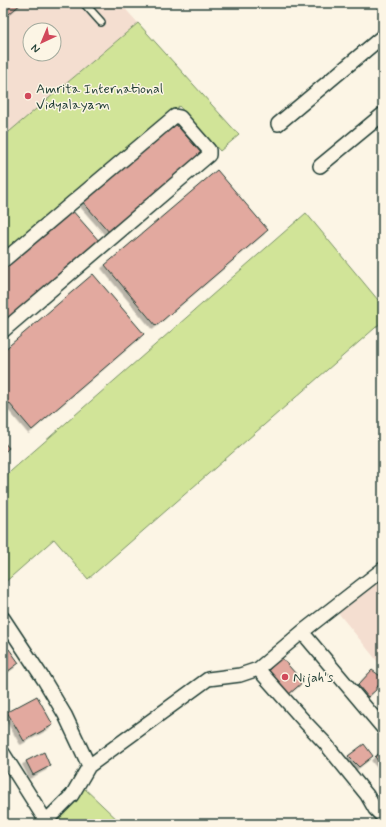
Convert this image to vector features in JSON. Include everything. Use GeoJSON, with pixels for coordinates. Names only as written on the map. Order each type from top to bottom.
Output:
{"type":"FeatureCollection","features":[{"type":"Feature","properties":{"kind":"street"},"geometry":{"type":"LineString","coordinates":[[278,124],[383,36]]}},
{"type":"Feature","properties":{"kind":"street"},"geometry":{"type":"LineString","coordinates":[[320,166],[383,114]]}},
{"type":"Feature","properties":{"kind":"street"},"geometry":{"type":"LineString","coordinates":[[3,261],[175,116],[180,117],[209,150],[209,155],[3,331]]}},
{"type":"Feature","properties":{"kind":"street"},"geometry":{"type":"LineString","coordinates":[[3,753],[45,822],[72,795],[89,766],[208,679],[240,675],[258,669],[302,632],[383,569]]}},
{"type":"Feature","properties":{"kind":"street"},"geometry":{"type":"LineString","coordinates":[[3,618],[65,715],[89,766]]}},
{"type":"Feature","properties":{"kind":"street"},"geometry":{"type":"LineString","coordinates":[[302,632],[383,728]]}},
{"type":"Feature","properties":{"kind":"street"},"geometry":{"type":"LineString","coordinates":[[258,669],[324,742],[367,795],[375,809],[383,817]]}},
{"type":"Feature","properties":{"kind":"lane"},"geometry":{"type":"LineString","coordinates":[[84,3],[100,22]]}},
{"type":"Feature","properties":{"kind":"shaded area","name":"Amrita International Vidyalayam"},"geometry":{"type":"Polygon","coordinates":[[[3,3],[120,3],[138,23],[3,137],[3,3]]]}},
{"type":"Feature","properties":{"kind":"shaded area"},"geometry":{"type":"Polygon","coordinates":[[[383,573],[383,668],[335,609],[383,573]]]}},
{"type":"Feature","properties":{"kind":"green space"},"geometry":{"type":"Polygon","coordinates":[[[138,23],[239,135],[220,151],[179,106],[3,255],[3,137],[138,23]]]}},
{"type":"Feature","properties":{"kind":"green space"},"geometry":{"type":"Polygon","coordinates":[[[306,213],[383,306],[383,321],[88,579],[54,539],[3,584],[3,478],[306,213]]]}},
{"type":"Feature","properties":{"kind":"green space"},"geometry":{"type":"Polygon","coordinates":[[[83,787],[122,824],[51,824],[83,787]]]}},
{"type":"Feature","properties":{"kind":"building"},"geometry":{"type":"Polygon","coordinates":[[[3,3],[22,3],[3,19],[3,3]]]}},
{"type":"Feature","properties":{"kind":"building"},"geometry":{"type":"Polygon","coordinates":[[[173,121],[202,154],[110,233],[81,200],[173,121]]]}},
{"type":"Feature","properties":{"kind":"building"},"geometry":{"type":"Polygon","coordinates":[[[217,170],[268,230],[156,326],[105,265],[217,170]]]}},
{"type":"Feature","properties":{"kind":"building"},"geometry":{"type":"Polygon","coordinates":[[[71,209],[100,242],[5,324],[3,321],[3,267],[71,209]]]}},
{"type":"Feature","properties":{"kind":"building"},"geometry":{"type":"Polygon","coordinates":[[[93,274],[144,334],[32,430],[3,396],[3,351],[93,274]]]}},
{"type":"Feature","properties":{"kind":"building"},"geometry":{"type":"Polygon","coordinates":[[[3,441],[9,448],[3,454],[3,441]]]}},
{"type":"Feature","properties":{"kind":"building"},"geometry":{"type":"Polygon","coordinates":[[[9,649],[19,663],[3,675],[3,654],[9,649]]]}},
{"type":"Feature","properties":{"kind":"building","name":"Nijah's"},"geometry":{"type":"Polygon","coordinates":[[[281,657],[303,682],[288,695],[266,673],[281,657]]]}},
{"type":"Feature","properties":{"kind":"building"},"geometry":{"type":"Polygon","coordinates":[[[372,670],[383,678],[383,684],[376,687],[376,690],[368,697],[358,685],[372,670]]]}},
{"type":"Feature","properties":{"kind":"building"},"geometry":{"type":"Polygon","coordinates":[[[37,696],[53,725],[24,741],[7,712],[37,696]]]}},
{"type":"Feature","properties":{"kind":"building"},"geometry":{"type":"Polygon","coordinates":[[[364,744],[373,756],[359,767],[348,756],[364,744]]]}},
{"type":"Feature","properties":{"kind":"building"},"geometry":{"type":"Polygon","coordinates":[[[383,750],[383,767],[375,757],[383,750]]]}},
{"type":"Feature","properties":{"kind":"building"},"geometry":{"type":"Polygon","coordinates":[[[44,752],[50,766],[33,775],[26,761],[44,752]]]}},
{"type":"Feature","properties":{"kind":"place","name":"Amrita International Vidyalayam"},"geometry":{"type":"Point","coordinates":[28,96]}},
{"type":"Feature","properties":{"kind":"place","name":"Nijah's"},"geometry":{"type":"Point","coordinates":[285,677]}}]}
